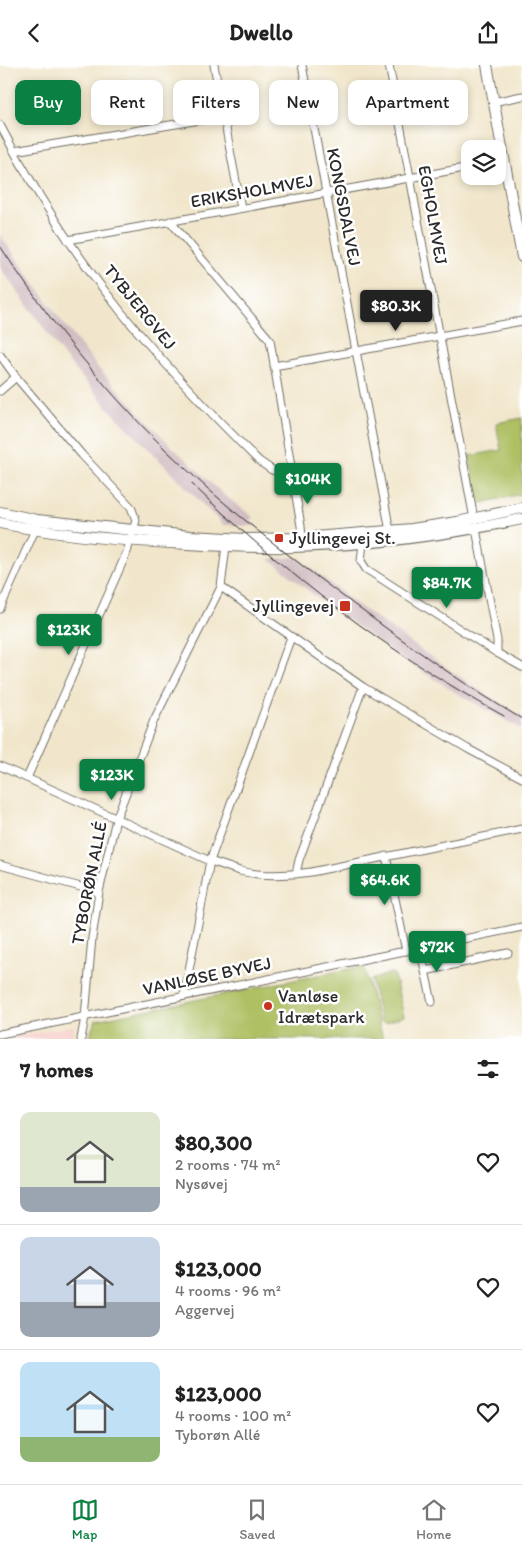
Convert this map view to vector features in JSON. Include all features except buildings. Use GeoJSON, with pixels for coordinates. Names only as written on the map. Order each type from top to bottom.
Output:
{"type":"FeatureCollection","features":[{"type":"Feature","properties":{"kind":"street"},"geometry":{"type":"LineString","coordinates":[[214,65],[217,80]]}},
{"type":"Feature","properties":{"kind":"street","name":"KONGSDALVEJ"},"geometry":{"type":"LineString","coordinates":[[302,65],[390,531]]}},
{"type":"Feature","properties":{"kind":"street","name":"EGHOLMVEJ"},"geometry":{"type":"LineString","coordinates":[[390,65],[498,640],[496,653]]}},
{"type":"Feature","properties":{"kind":"street"},"geometry":{"type":"LineString","coordinates":[[486,65],[498,140]]}},
{"type":"Feature","properties":{"kind":"street"},"geometry":{"type":"LineString","coordinates":[[493,101],[522,96]]}},
{"type":"Feature","properties":{"kind":"street"},"geometry":{"type":"LineString","coordinates":[[14,151],[173,124]]}},
{"type":"Feature","properties":{"kind":"street","name":"TYBJERGVEJ"},"geometry":{"type":"LineString","coordinates":[[0,125],[68,240],[121,311],[172,372],[259,461],[272,470],[292,474]]}},
{"type":"Feature","properties":{"kind":"street"},"geometry":{"type":"LineString","coordinates":[[226,125],[241,208]]}},
{"type":"Feature","properties":{"kind":"street","name":"ERIKSHOLMVEJ"},"geometry":{"type":"LineString","coordinates":[[68,240],[461,169]]}},
{"type":"Feature","properties":{"kind":"street"},"geometry":{"type":"LineString","coordinates":[[506,184],[522,257]]}},
{"type":"Feature","properties":{"kind":"street"},"geometry":{"type":"LineString","coordinates":[[170,221],[270,340],[302,538]]}},
{"type":"Feature","properties":{"kind":"street"},"geometry":{"type":"LineString","coordinates":[[274,366],[522,321]]}},
{"type":"Feature","properties":{"kind":"street"},"geometry":{"type":"LineString","coordinates":[[0,355],[16,377],[82,455],[131,507],[136,520],[127,552],[27,778]]}},
{"type":"Feature","properties":{"kind":"street"},"geometry":{"type":"LineString","coordinates":[[0,391],[16,377]]}},
{"type":"Feature","properties":{"kind":"street"},"geometry":{"type":"LineString","coordinates":[[0,523],[35,530],[130,542],[292,547],[362,543],[475,524],[522,508]]}},
{"type":"Feature","properties":{"kind":"street"},"geometry":{"type":"LineString","coordinates":[[0,512],[37,520],[190,536],[242,539],[302,538],[522,519]]}},
{"type":"Feature","properties":{"kind":"street"},"geometry":{"type":"LineString","coordinates":[[0,609],[35,530]]}},
{"type":"Feature","properties":{"kind":"street"},"geometry":{"type":"LineString","coordinates":[[362,543],[362,566],[496,653],[522,667]]}},
{"type":"Feature","properties":{"kind":"street","name":"TYBORØN ALLÉ"},"geometry":{"type":"LineString","coordinates":[[81,1039],[99,892],[116,819],[154,720],[221,587],[226,546]]}},
{"type":"Feature","properties":{"kind":"street"},"geometry":{"type":"LineString","coordinates":[[221,587],[363,687],[464,747],[522,778]]}},
{"type":"Feature","properties":{"kind":"street"},"geometry":{"type":"LineString","coordinates":[[184,996],[210,861],[292,637]]}},
{"type":"Feature","properties":{"kind":"street"},"geometry":{"type":"LineString","coordinates":[[296,874],[299,860],[363,687]]}},
{"type":"Feature","properties":{"kind":"street"},"geometry":{"type":"LineString","coordinates":[[0,765],[210,861],[242,871],[278,875],[296,874],[522,829]]}},
{"type":"Feature","properties":{"kind":"street"},"geometry":{"type":"LineString","coordinates":[[386,856],[406,951]]}},
{"type":"Feature","properties":{"kind":"street"},"geometry":{"type":"LineString","coordinates":[[0,865],[99,892]]}},
{"type":"Feature","properties":{"kind":"street","name":"VANLØSE BYVEJ"},"geometry":{"type":"LineString","coordinates":[[0,1034],[522,927]]}},
{"type":"Feature","properties":{"kind":"street"},"geometry":{"type":"LineString","coordinates":[[420,948],[432,1003]]}},
{"type":"Feature","properties":{"kind":"street"},"geometry":{"type":"LineString","coordinates":[[425,971],[508,953]]}},
{"type":"Feature","properties":{"kind":"shaded area"},"geometry":{"type":"Polygon","coordinates":[[[0,235],[99,369],[168,443],[223,494],[253,517],[250,521],[257,526],[223,525],[108,408],[63,355],[0,267],[0,235]]]}},
{"type":"Feature","properties":{"kind":"shaded area"},"geometry":{"type":"Polygon","coordinates":[[[297,557],[350,599],[421,650],[476,688],[522,716],[522,729],[458,694],[398,656],[323,602],[269,559],[297,557]]]}},
{"type":"Feature","properties":{"kind":"shaded area"},"geometry":{"type":"Polygon","coordinates":[[[72,1026],[74,1029],[72,1039],[6,1039],[72,1026]]]}},
{"type":"Feature","properties":{"kind":"green space"},"geometry":{"type":"Polygon","coordinates":[[[522,418],[522,494],[481,503],[477,500],[469,456],[501,450],[496,423],[522,418]]]}},
{"type":"Feature","properties":{"kind":"green space","name":"Vanløse Idrætspark"},"geometry":{"type":"Polygon","coordinates":[[[364,966],[383,1039],[90,1039],[96,1020],[364,966]]]}},
{"type":"Feature","properties":{"kind":"green space"},"geometry":{"type":"Polygon","coordinates":[[[391,973],[394,975],[404,1016],[384,1023],[381,1021],[371,980],[391,973]]]}},
{"type":"Feature","properties":{"kind":"tram line"},"geometry":{"type":"LineString","coordinates":[[0,246],[76,351],[141,425],[186,469],[306,569],[437,665],[522,719]]}},
{"type":"Feature","properties":{"kind":"tram line"},"geometry":{"type":"LineString","coordinates":[[192,484],[264,549],[340,611],[420,666],[504,716]]}},
{"type":"Feature","properties":{"kind":"place","name":"Jyllingevej St."},"geometry":{"type":"Point","coordinates":[279,538]}},
{"type":"Feature","properties":{"kind":"place","name":"Jyllingevej"},"geometry":{"type":"Point","coordinates":[345,606]}},
{"type":"Feature","properties":{"kind":"place","name":"Vanløse Idrætspark"},"geometry":{"type":"Point","coordinates":[268,1006]}}]}
